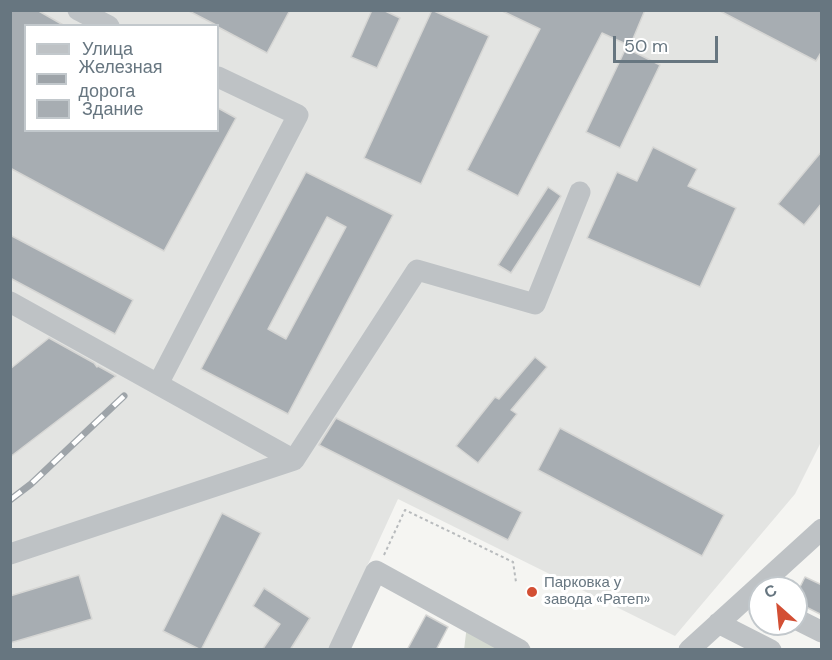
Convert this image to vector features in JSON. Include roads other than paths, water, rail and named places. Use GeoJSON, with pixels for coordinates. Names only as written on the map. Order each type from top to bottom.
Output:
{"type":"FeatureCollection","features":[{"type":"Feature","properties":{"kind":"street"},"geometry":{"type":"LineString","coordinates":[[78,10],[105,24]]}},
{"type":"Feature","properties":{"kind":"street"},"geometry":{"type":"LineString","coordinates":[[158,384],[298,115],[219,77]]}},
{"type":"Feature","properties":{"kind":"street"},"geometry":{"type":"LineString","coordinates":[[10,554],[294,460],[417,270],[535,304],[580,192]]}},
{"type":"Feature","properties":{"kind":"street"},"geometry":{"type":"LineString","coordinates":[[10,302],[294,460]]}},
{"type":"Feature","properties":{"kind":"street"},"geometry":{"type":"LineString","coordinates":[[776,576],[822,529]]}},
{"type":"Feature","properties":{"kind":"street"},"geometry":{"type":"LineString","coordinates":[[339,650],[376,571],[520,650]]}},
{"type":"Feature","properties":{"kind":"street"},"geometry":{"type":"LineString","coordinates":[[689,650],[718,623],[748,603]]}},
{"type":"Feature","properties":{"kind":"street"},"geometry":{"type":"LineString","coordinates":[[718,623],[771,650]]}},
{"type":"Feature","properties":{"kind":"street"},"geometry":{"type":"LineString","coordinates":[[808,625],[822,632]]}},
{"type":"Feature","properties":{"kind":"railway"},"geometry":{"type":"LineString","coordinates":[[10,500],[31,484],[124,396]]}},
{"type":"Feature","properties":{"kind":"place","name":"Парковка у завода «Ратеп»"},"geometry":{"type":"Point","coordinates":[532,592]}}]}
